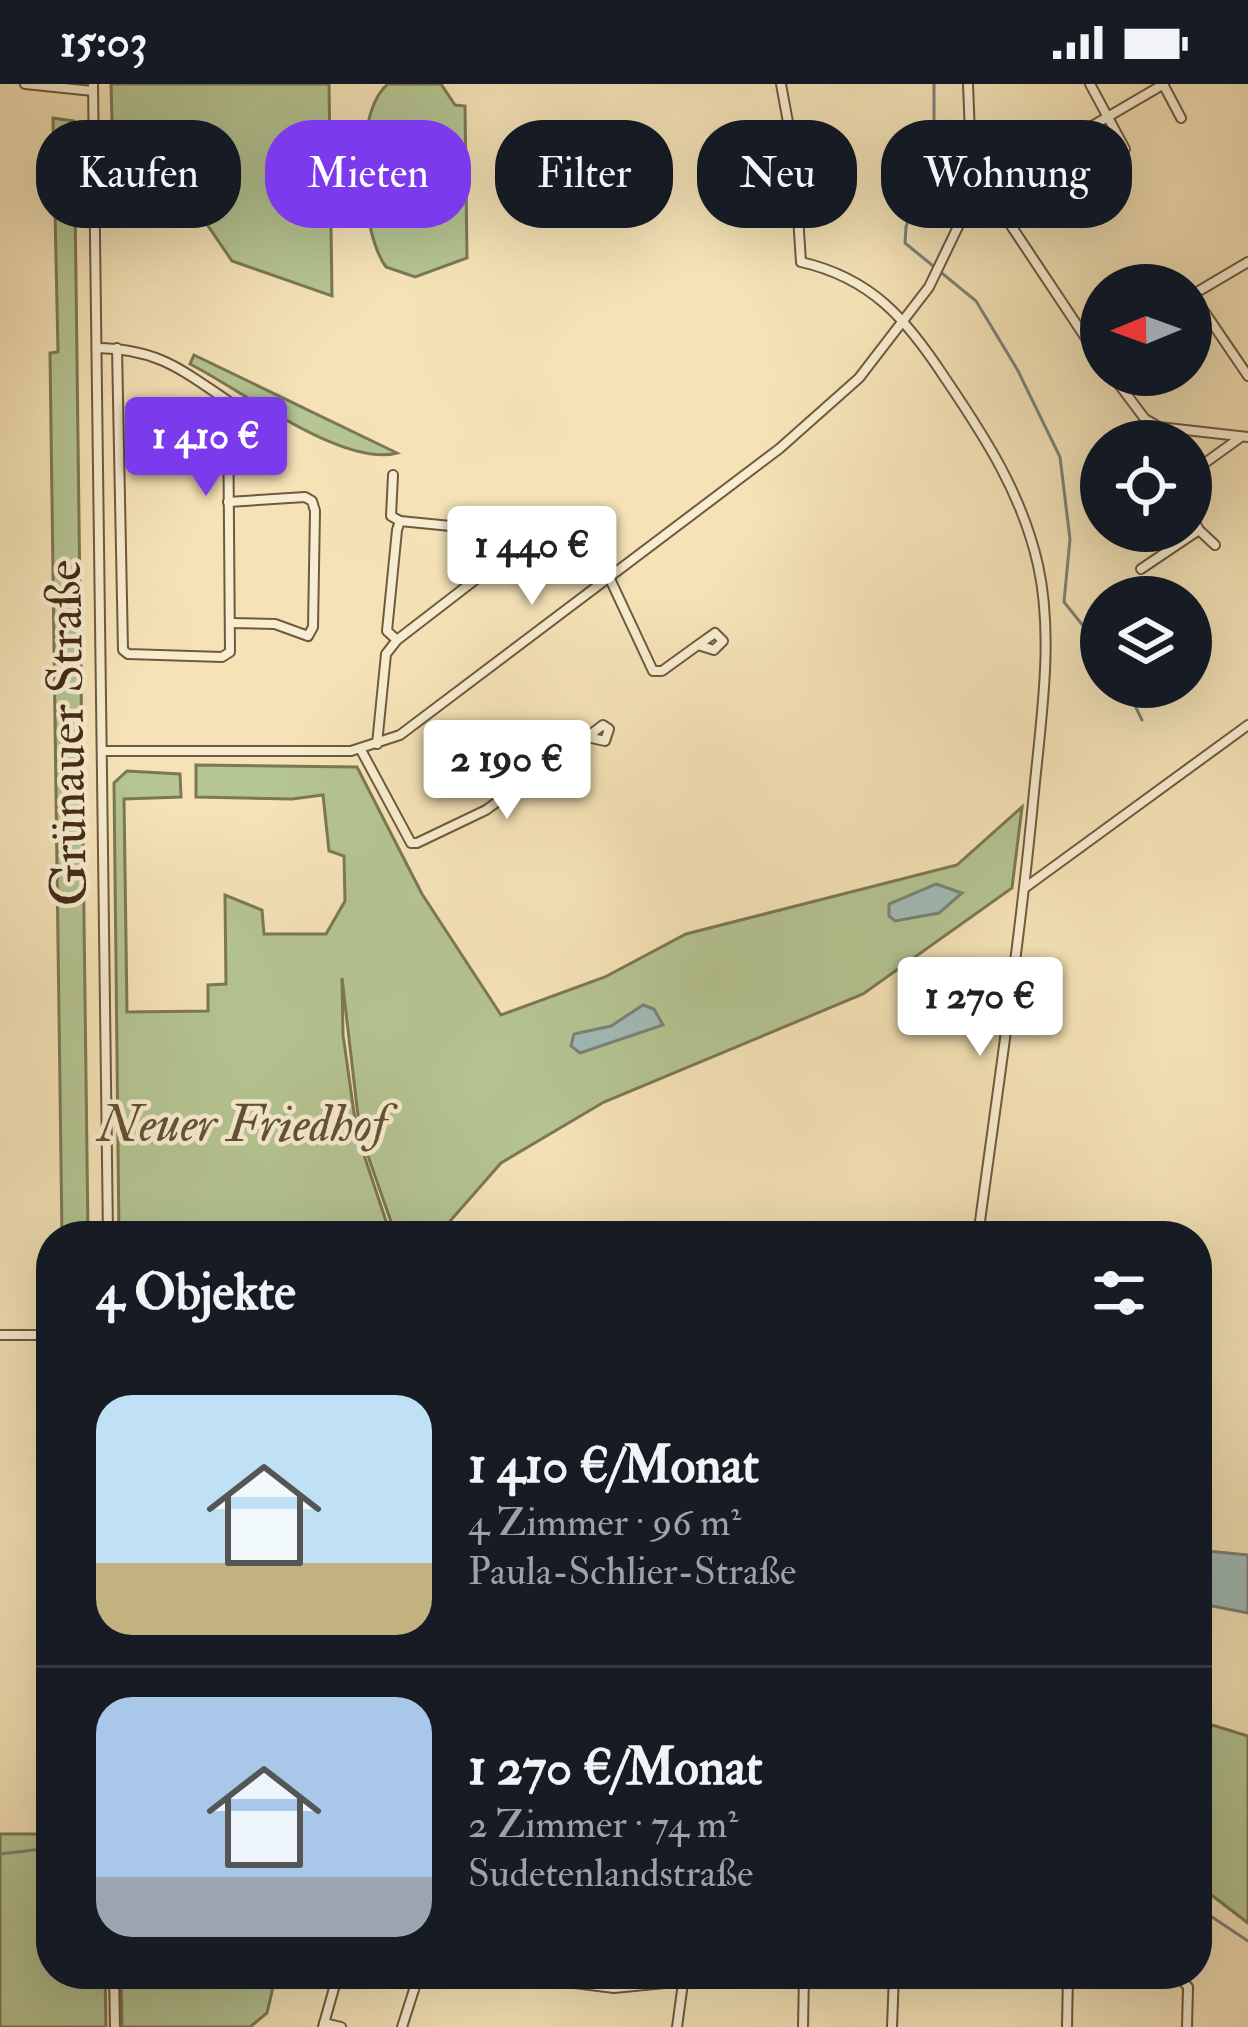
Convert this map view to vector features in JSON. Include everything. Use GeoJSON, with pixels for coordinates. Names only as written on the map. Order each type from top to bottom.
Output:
{"type":"FeatureCollection","features":[{"type":"Feature","properties":{"kind":"street"},"geometry":{"type":"LineString","coordinates":[[26,84],[93,88]]}},
{"type":"Feature","properties":{"kind":"street"},"geometry":{"type":"LineString","coordinates":[[781,84],[794,155],[801,262],[876,296],[907,322],[1000,464],[1038,567],[1043,662],[1025,888],[980,1221]]}},
{"type":"Feature","properties":{"kind":"street"},"geometry":{"type":"LineString","coordinates":[[968,84],[969,120]]}},
{"type":"Feature","properties":{"kind":"street"},"geometry":{"type":"LineString","coordinates":[[1090,84],[1109,120]]}},
{"type":"Feature","properties":{"kind":"street"},"geometry":{"type":"LineString","coordinates":[[1100,120],[1163,84],[1181,118]]}},
{"type":"Feature","properties":{"kind":"street","name":"Grünauer Straße"},"geometry":{"type":"LineString","coordinates":[[93,88],[108,1221]]}},
{"type":"Feature","properties":{"kind":"street"},"geometry":{"type":"LineString","coordinates":[[102,751],[361,750],[420,724],[818,416],[907,322],[959,228]]}},
{"type":"Feature","properties":{"kind":"street"},"geometry":{"type":"LineString","coordinates":[[1012,228],[1080,328]]}},
{"type":"Feature","properties":{"kind":"street"},"geometry":{"type":"LineString","coordinates":[[1212,284],[1248,262]]}},
{"type":"Feature","properties":{"kind":"street"},"geometry":{"type":"LineString","coordinates":[[1212,325],[1248,376]]}},
{"type":"Feature","properties":{"kind":"street"},"geometry":{"type":"LineString","coordinates":[[97,348],[117,348],[166,359],[227,401],[230,652],[222,657],[128,654],[123,650],[117,348]]}},
{"type":"Feature","properties":{"kind":"street"},"geometry":{"type":"LineString","coordinates":[[1128,396],[1145,419],[1159,427],[1245,436]]}},
{"type":"Feature","properties":{"kind":"street"},"geometry":{"type":"LineString","coordinates":[[1212,459],[1245,436]]}},
{"type":"Feature","properties":{"kind":"street"},"geometry":{"type":"LineString","coordinates":[[393,476],[392,516],[400,521],[461,526],[493,566]]}},
{"type":"Feature","properties":{"kind":"street"},"geometry":{"type":"LineString","coordinates":[[228,502],[305,497],[312,500],[315,511],[313,627],[308,636],[274,624],[230,623]]}},
{"type":"Feature","properties":{"kind":"street"},"geometry":{"type":"LineString","coordinates":[[377,744],[386,654],[397,640],[560,512]]}},
{"type":"Feature","properties":{"kind":"street"},"geometry":{"type":"LineString","coordinates":[[397,640],[388,632],[400,521]]}},
{"type":"Feature","properties":{"kind":"street"},"geometry":{"type":"LineString","coordinates":[[1141,569],[1166,552]]}},
{"type":"Feature","properties":{"kind":"street"},"geometry":{"type":"LineString","coordinates":[[610,579],[653,671],[662,671],[698,645]]}},
{"type":"Feature","properties":{"kind":"street"},"geometry":{"type":"LineString","coordinates":[[1025,888],[1248,725]]}},
{"type":"Feature","properties":{"kind":"street"},"geometry":{"type":"LineString","coordinates":[[361,750],[411,843],[417,843],[486,809],[587,737]]}},
{"type":"Feature","properties":{"kind":"street"},"geometry":{"type":"LineString","coordinates":[[0,1336],[36,1335]]}},
{"type":"Feature","properties":{"kind":"street"},"geometry":{"type":"LineString","coordinates":[[114,1989],[115,2027]]}},
{"type":"Feature","properties":{"kind":"street"},"geometry":{"type":"LineString","coordinates":[[334,1989],[323,2025],[341,2027]]}},
{"type":"Feature","properties":{"kind":"street"},"geometry":{"type":"LineString","coordinates":[[402,2027],[414,1989]]}},
{"type":"Feature","properties":{"kind":"street"},"geometry":{"type":"LineString","coordinates":[[677,2027],[682,1989]]}},
{"type":"Feature","properties":{"kind":"street"},"geometry":{"type":"LineString","coordinates":[[802,2027],[803,1989]]}},
{"type":"Feature","properties":{"kind":"street"},"geometry":{"type":"LineString","coordinates":[[892,2027],[893,1989]]}},
{"type":"Feature","properties":{"kind":"street"},"geometry":{"type":"LineString","coordinates":[[1067,2027],[1068,1989]]}},
{"type":"Feature","properties":{"kind":"street"},"geometry":{"type":"LineString","coordinates":[[1187,2027],[1188,1989]]}},
{"type":"Feature","properties":{"kind":"green space"},"geometry":{"type":"Polygon","coordinates":[[[111,84],[329,84],[330,120],[265,120],[265,228],[331,228],[332,296],[232,261],[209,228],[241,228],[241,120],[112,120],[111,84]]]}},
{"type":"Feature","properties":{"kind":"green space"},"geometry":{"type":"Polygon","coordinates":[[[388,84],[441,84],[455,105],[465,106],[465,120],[369,120],[388,84]]]}},
{"type":"Feature","properties":{"kind":"green space"},"geometry":{"type":"Polygon","coordinates":[[[55,228],[75,228],[88,1221],[62,1221],[50,353],[58,352],[55,228]]]}},
{"type":"Feature","properties":{"kind":"green space"},"geometry":{"type":"Polygon","coordinates":[[[370,228],[467,228],[467,258],[415,277],[386,267],[370,228]]]}},
{"type":"Feature","properties":{"kind":"green space"},"geometry":{"type":"Polygon","coordinates":[[[194,355],[397,453],[349,449],[320,438],[190,364],[194,355]]]}},
{"type":"Feature","properties":{"kind":"green space","name":"Neuer Friedhof"},"geometry":{"type":"Polygon","coordinates":[[[196,765],[357,767],[422,894],[501,1015],[605,977],[686,934],[957,865],[1022,807],[1012,888],[863,994],[604,1102],[501,1163],[450,1221],[391,1221],[360,1133],[342,978],[343,1035],[357,1134],[386,1221],[119,1221],[114,783],[127,771],[180,774],[181,797],[124,799],[127,1012],[208,1011],[208,985],[226,984],[225,895],[262,910],[264,934],[326,934],[345,901],[344,856],[329,851],[323,795],[196,797],[196,765]]]}},
{"type":"Feature","properties":{"kind":"green space"},"geometry":{"type":"Polygon","coordinates":[[[1212,1725],[1248,1736],[1248,1923],[1212,1895],[1212,1725]]]}},
{"type":"Feature","properties":{"kind":"green space"},"geometry":{"type":"Polygon","coordinates":[[[0,1834],[36,1834],[36,1989],[105,1989],[106,2027],[0,2027],[0,1834]]]}},
{"type":"Feature","properties":{"kind":"green space"},"geometry":{"type":"Polygon","coordinates":[[[121,1989],[273,1989],[267,2013],[250,2027],[122,2027],[121,1989]]]}},
{"type":"Feature","properties":{"kind":"water"},"geometry":{"type":"Polygon","coordinates":[[[936,884],[962,893],[939,913],[895,921],[889,916],[889,904],[936,884]]]}},
{"type":"Feature","properties":{"kind":"water"},"geometry":{"type":"Polygon","coordinates":[[[643,1005],[654,1009],[663,1025],[580,1053],[571,1046],[574,1034],[611,1026],[643,1005]]]}},
{"type":"Feature","properties":{"kind":"water"},"geometry":{"type":"Polygon","coordinates":[[[1212,1551],[1248,1555],[1248,1613],[1212,1606],[1212,1551]]]}},
{"type":"Feature","properties":{"kind":"waterway"},"geometry":{"type":"LineString","coordinates":[[934,84],[934,146],[906,227],[905,243],[976,301],[1017,369],[1060,457],[1070,539],[1064,602],[1080,622]]}},
{"type":"Feature","properties":{"kind":"waterway"},"geometry":{"type":"LineString","coordinates":[[1136,708],[1142,720]]}},
{"type":"Feature","properties":{"kind":"waterway"},"geometry":{"type":"LineString","coordinates":[[0,1854],[36,1850]]}},
{"type":"Feature","properties":{"kind":"waterway"},"geometry":{"type":"LineString","coordinates":[[1212,1917],[1248,1941]]}}]}
